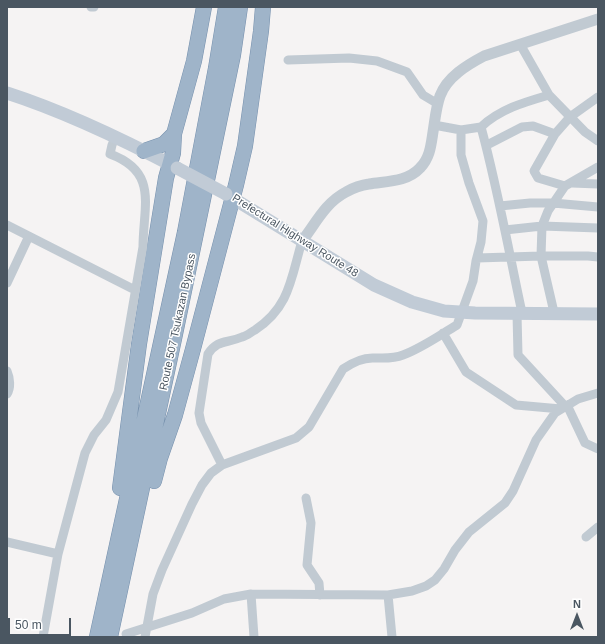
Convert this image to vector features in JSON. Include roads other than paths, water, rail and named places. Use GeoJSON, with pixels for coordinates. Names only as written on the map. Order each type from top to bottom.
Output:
{"type":"FeatureCollection","features":[{"type":"Feature","properties":{"kind":"highway"},"geometry":{"type":"LineString","coordinates":[[108,628],[139,344],[164,185],[173,166],[174,134],[194,61],[204,7]]}},
{"type":"Feature","properties":{"kind":"highway","name":"Route 507 Tsukazan Bypass"},"geometry":{"type":"LineString","coordinates":[[108,628],[185,232],[226,7]]}},
{"type":"Feature","properties":{"kind":"highway","name":"Route 507 Tsukazan Bypass"},"geometry":{"type":"LineString","coordinates":[[97,637],[108,628],[176,331],[233,55],[240,7]]}},
{"type":"Feature","properties":{"kind":"highway"},"geometry":{"type":"LineString","coordinates":[[108,628],[140,533],[160,458],[175,415],[193,349],[229,196],[245,146],[263,7]]}},
{"type":"Feature","properties":{"kind":"highway"},"geometry":{"type":"LineString","coordinates":[[144,151],[164,144],[174,134]]}},
{"type":"Feature","properties":{"kind":"main road","name":"Prefectural Highway Route 48"},"geometry":{"type":"LineString","coordinates":[[7,93],[53,109],[116,136],[229,196],[374,285],[392,294],[426,307],[462,313],[598,314]]}},
{"type":"Feature","properties":{"kind":"street"},"geometry":{"type":"LineString","coordinates":[[222,465],[201,423],[199,413],[208,354],[213,347],[220,343],[244,337],[266,322],[277,311],[285,299],[302,241],[325,209],[345,192],[368,184],[401,179],[420,168],[428,157],[438,104],[444,88],[456,74],[469,64],[484,56],[598,19]]}},
{"type":"Feature","properties":{"kind":"street"},"geometry":{"type":"LineString","coordinates":[[520,44],[549,95],[585,132],[598,141]]}},
{"type":"Feature","properties":{"kind":"street"},"geometry":{"type":"LineString","coordinates":[[288,60],[349,58],[377,61],[407,72],[423,95],[438,104]]}},
{"type":"Feature","properties":{"kind":"street"},"geometry":{"type":"LineString","coordinates":[[434,124],[461,130],[481,126],[490,118],[519,104],[549,95]]}},
{"type":"Feature","properties":{"kind":"street"},"geometry":{"type":"LineString","coordinates":[[598,97],[570,117],[555,134],[534,172],[538,178],[568,184],[598,184]]}},
{"type":"Feature","properties":{"kind":"street"},"geometry":{"type":"LineString","coordinates":[[481,126],[500,206],[521,308],[519,314],[518,355],[564,406],[584,443],[598,449]]}},
{"type":"Feature","properties":{"kind":"street"},"geometry":{"type":"LineString","coordinates":[[486,146],[522,127],[533,126],[555,134]]}},
{"type":"Feature","properties":{"kind":"street"},"geometry":{"type":"LineString","coordinates":[[146,633],[153,594],[168,556],[202,485],[211,473],[222,465],[296,438],[309,427],[344,369],[351,364],[361,359],[388,359],[403,355],[457,325],[473,281],[476,258],[481,242],[483,221],[469,183],[461,155],[461,130]]}},
{"type":"Feature","properties":{"kind":"street"},"geometry":{"type":"LineString","coordinates":[[43,637],[58,554],[85,452],[94,434],[106,420],[118,392],[143,247],[143,228],[146,203],[144,185],[138,172],[128,163],[110,154],[116,136]]}},
{"type":"Feature","properties":{"kind":"street"},"geometry":{"type":"LineString","coordinates":[[553,314],[554,308],[541,256],[542,226],[548,211],[568,184],[598,167]]}},
{"type":"Feature","properties":{"kind":"street"},"geometry":{"type":"LineString","coordinates":[[500,206],[530,203],[553,203],[598,207]]}},
{"type":"Feature","properties":{"kind":"street"},"geometry":{"type":"LineString","coordinates":[[7,225],[135,290]]}},
{"type":"Feature","properties":{"kind":"street"},"geometry":{"type":"LineString","coordinates":[[505,230],[542,226],[598,228]]}},
{"type":"Feature","properties":{"kind":"street"},"geometry":{"type":"LineString","coordinates":[[7,283],[29,236]]}},
{"type":"Feature","properties":{"kind":"street"},"geometry":{"type":"LineString","coordinates":[[476,258],[541,256],[598,257]]}},
{"type":"Feature","properties":{"kind":"street"},"geometry":{"type":"LineString","coordinates":[[443,333],[466,372],[516,405],[564,406]]}},
{"type":"Feature","properties":{"kind":"street"},"geometry":{"type":"LineString","coordinates":[[7,371],[9,375],[9,390],[7,394]]}},
{"type":"Feature","properties":{"kind":"street"},"geometry":{"type":"LineString","coordinates":[[126,634],[146,633],[224,599],[251,594],[388,595],[412,591],[426,586],[435,580],[444,569],[455,550],[469,532],[505,503],[513,491],[536,440],[555,413],[578,398],[598,393]]}},
{"type":"Feature","properties":{"kind":"street"},"geometry":{"type":"LineString","coordinates":[[306,498],[311,523],[307,566],[319,583],[320,595]]}},
{"type":"Feature","properties":{"kind":"street"},"geometry":{"type":"LineString","coordinates":[[586,537],[598,527]]}},
{"type":"Feature","properties":{"kind":"street"},"geometry":{"type":"LineString","coordinates":[[7,542],[58,554]]}},
{"type":"Feature","properties":{"kind":"street"},"geometry":{"type":"LineString","coordinates":[[251,594],[254,637]]}},
{"type":"Feature","properties":{"kind":"street"},"geometry":{"type":"LineString","coordinates":[[388,595],[392,637]]}}]}
